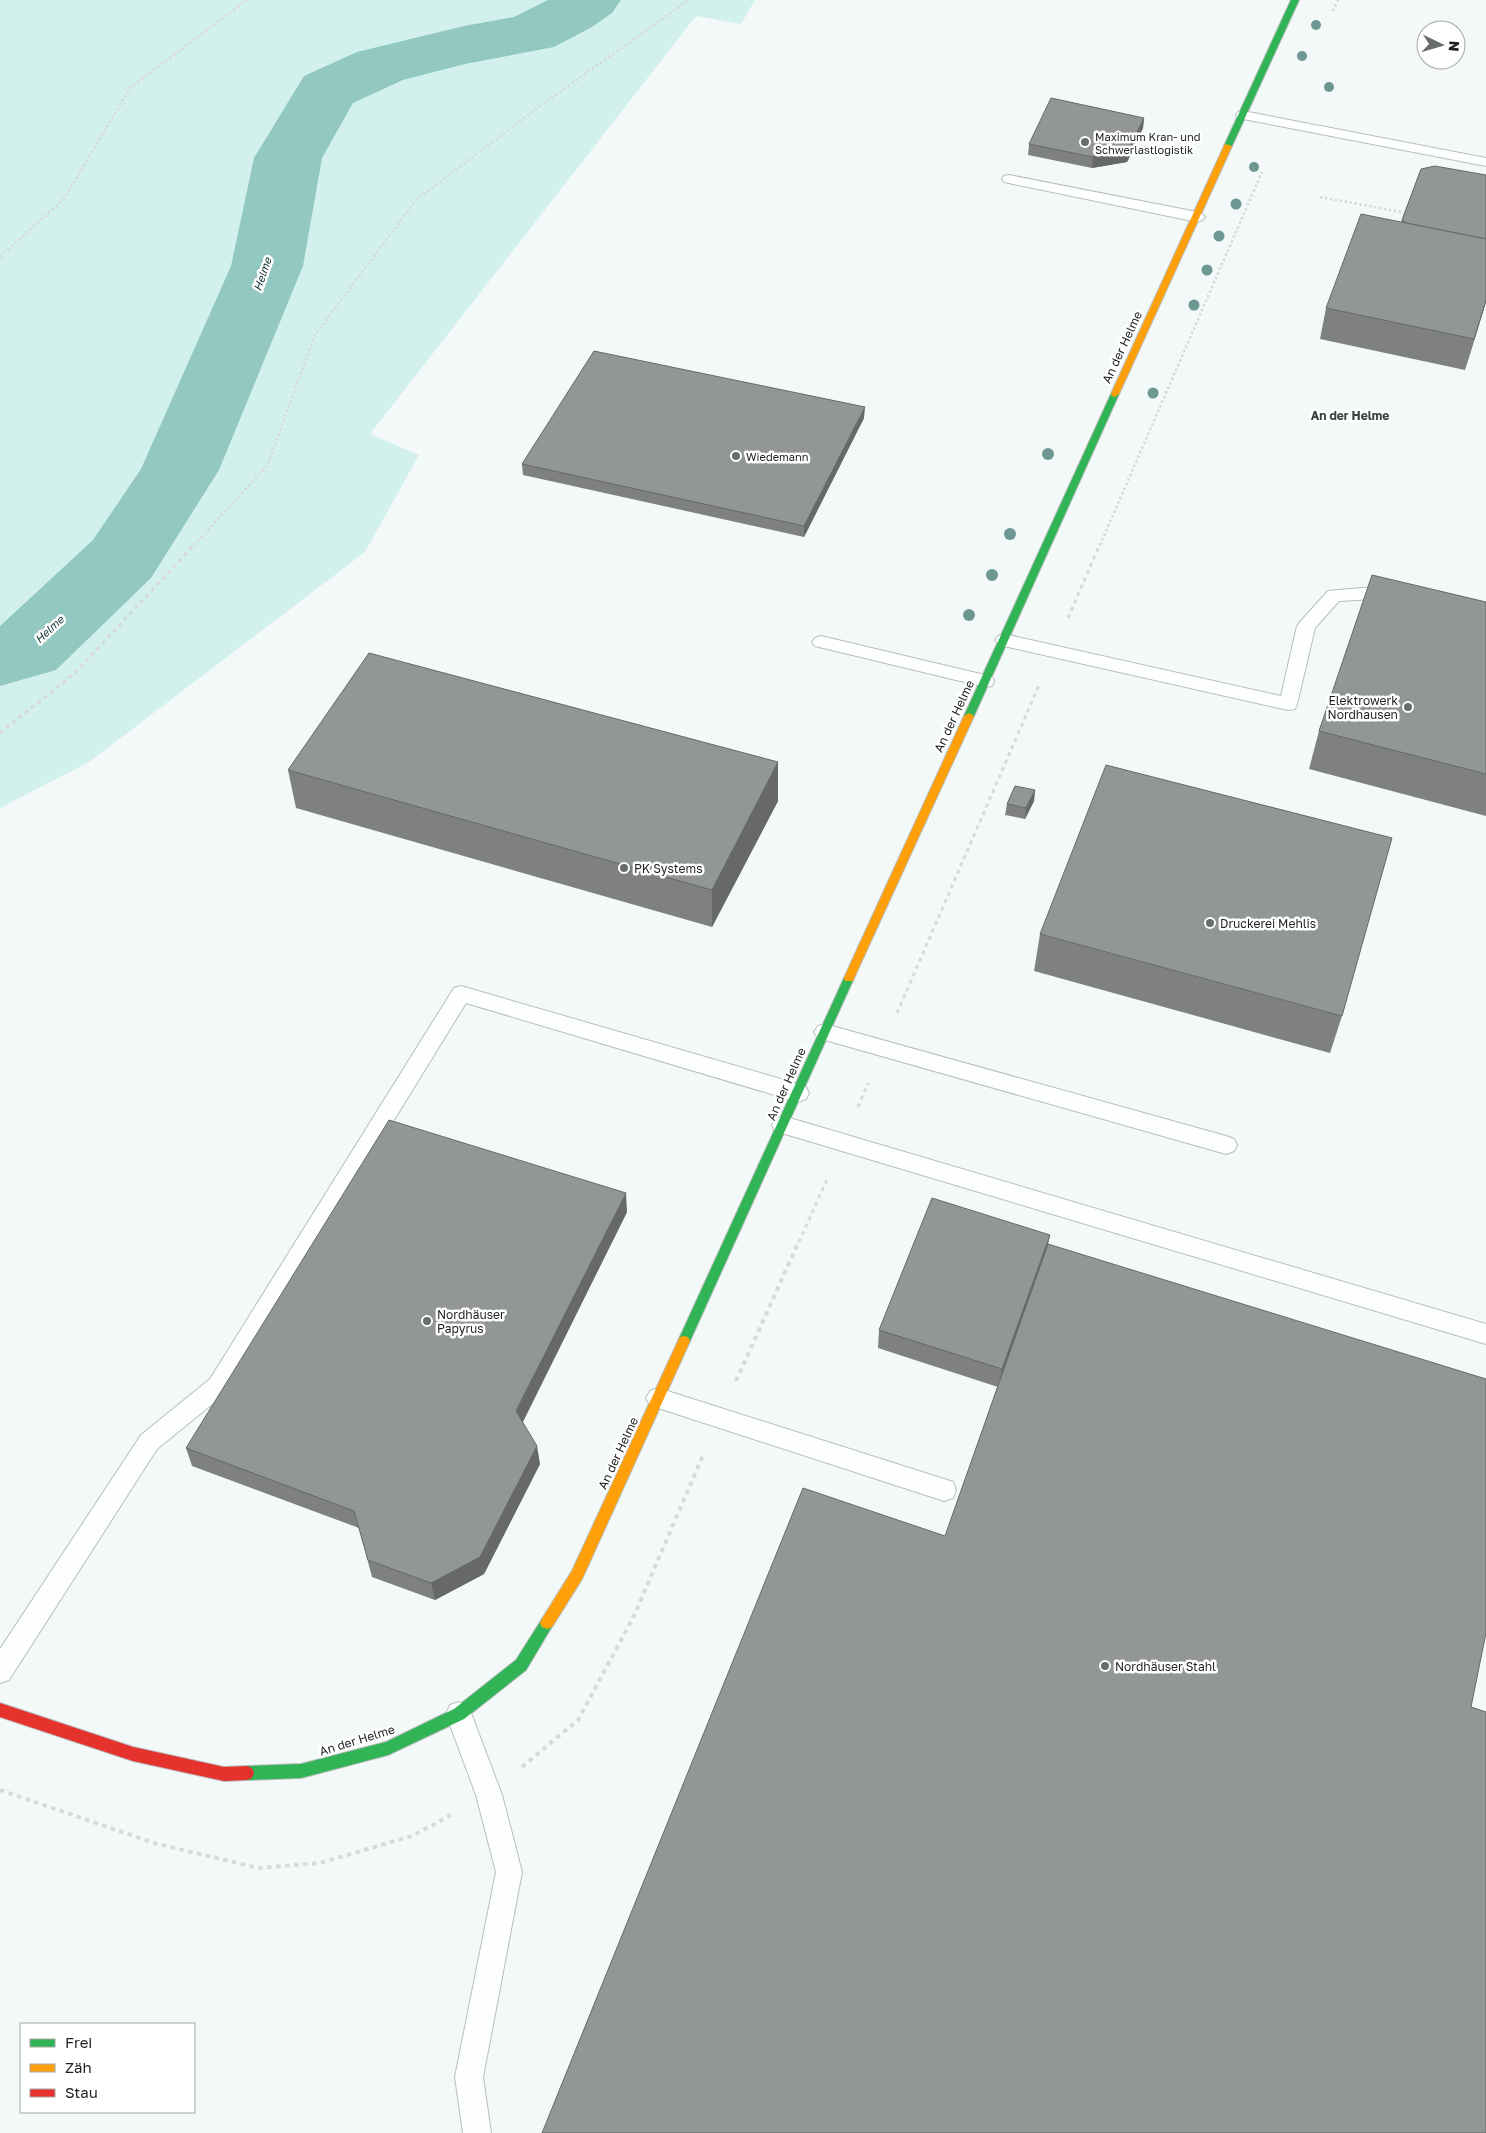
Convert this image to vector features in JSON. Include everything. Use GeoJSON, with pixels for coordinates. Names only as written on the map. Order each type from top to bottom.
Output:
{"type":"FeatureCollection","features":[{"type":"Feature","properties":{"kind":"street","name":"An der Helme"},"geometry":{"type":"LineString","coordinates":[[0,1710],[133,1754],[224,1774],[301,1771],[388,1748],[459,1714],[521,1665],[577,1574],[1295,0]]}},
{"type":"Feature","properties":{"kind":"lane"},"geometry":{"type":"LineString","coordinates":[[1243,115],[1486,162]]}},
{"type":"Feature","properties":{"kind":"lane"},"geometry":{"type":"LineString","coordinates":[[1009,179],[1196,217]]}},
{"type":"Feature","properties":{"kind":"lane"},"geometry":{"type":"LineString","coordinates":[[1004,640],[1288,704],[1306,626],[1334,595],[1373,592],[1410,601]]}},
{"type":"Feature","properties":{"kind":"lane"},"geometry":{"type":"LineString","coordinates":[[821,642],[985,681]]}},
{"type":"Feature","properties":{"kind":"lane"},"geometry":{"type":"LineString","coordinates":[[0,1671],[149,1442],[218,1386],[461,994],[798,1093]]}},
{"type":"Feature","properties":{"kind":"lane"},"geometry":{"type":"LineString","coordinates":[[825,1032],[1226,1144]]}},
{"type":"Feature","properties":{"kind":"lane"},"geometry":{"type":"LineString","coordinates":[[783,1124],[1486,1334]]}},
{"type":"Feature","properties":{"kind":"lane"},"geometry":{"type":"LineString","coordinates":[[658,1398],[944,1490]]}},
{"type":"Feature","properties":{"kind":"lane"},"geometry":{"type":"LineString","coordinates":[[459,1714],[489,1795],[509,1872],[469,2077],[477,2133]]}},
{"type":"Feature","properties":{"kind":"path"},"geometry":{"type":"LineString","coordinates":[[0,257],[64,199],[130,88],[242,2],[248,0]]}},
{"type":"Feature","properties":{"kind":"path"},"geometry":{"type":"LineString","coordinates":[[0,733],[75,673],[268,466],[315,335],[417,199],[540,106],[689,0]]}},
{"type":"Feature","properties":{"kind":"path"},"geometry":{"type":"LineString","coordinates":[[1320,197],[1407,213]]}},
{"type":"Feature","properties":{"kind":"green space"},"geometry":{"type":"Polygon","coordinates":[[[0,0],[755,0],[741,24],[696,16],[370,434],[419,455],[365,552],[89,762],[0,808],[0,0]]]}},
{"type":"Feature","properties":{"kind":"building","name":"Maximum Kran- und Schwerlastlogistik"},"geometry":{"type":"Polygon","coordinates":[[[1051,98],[1144,118],[1128,151],[1093,157],[1029,144],[1051,98]]]}},
{"type":"Feature","properties":{"kind":"building"},"geometry":{"type":"Polygon","coordinates":[[[1435,166],[1486,175],[1486,239],[1406,223],[1402,220],[1421,169],[1435,166]]]}},
{"type":"Feature","properties":{"kind":"building"},"geometry":{"type":"Polygon","coordinates":[[[1361,214],[1486,239],[1486,300],[1474,339],[1326,308],[1361,214]]]}},
{"type":"Feature","properties":{"kind":"building"},"geometry":{"type":"Polygon","coordinates":[[[594,351],[865,407],[804,526],[522,464],[594,351]]]}},
{"type":"Feature","properties":{"kind":"building","name":"Elektrowerk Nordhausen"},"geometry":{"type":"Polygon","coordinates":[[[1372,575],[1486,602],[1486,774],[1319,731],[1372,575]]]}},
{"type":"Feature","properties":{"kind":"building","name":"PK Systems"},"geometry":{"type":"Polygon","coordinates":[[[369,653],[778,762],[712,890],[288,770],[369,653]]]}},
{"type":"Feature","properties":{"kind":"building","name":"Druckerei Mehlis"},"geometry":{"type":"Polygon","coordinates":[[[1106,765],[1392,838],[1342,1016],[1040,934],[1106,765]]]}},
{"type":"Feature","properties":{"kind":"building"},"geometry":{"type":"Polygon","coordinates":[[[1015,786],[1035,790],[1026,808],[1007,804],[1015,786]]]}},
{"type":"Feature","properties":{"kind":"building","name":"Nordhäuser Papyrus"},"geometry":{"type":"Polygon","coordinates":[[[389,1120],[626,1193],[516,1411],[537,1446],[480,1557],[431,1583],[368,1560],[354,1511],[186,1448],[389,1120]]]}},
{"type":"Feature","properties":{"kind":"building"},"geometry":{"type":"Polygon","coordinates":[[[932,1198],[1050,1235],[1002,1369],[879,1330],[932,1198]]]}},
{"type":"Feature","properties":{"kind":"building","name":"Nordhäuser Stahl"},"geometry":{"type":"Polygon","coordinates":[[[1048,1244],[1486,1379],[1486,1633],[1471,1707],[1486,1712],[1486,2133],[542,2133],[803,1488],[945,1536],[1048,1244]]]}},
{"type":"Feature","properties":{"kind":"waterway","name":"Helme"},"geometry":{"type":"LineString","coordinates":[[0,657],[26,650],[122,559],[180,470],[267,266],[288,158],[327,90],[380,66],[464,45],[531,33],[570,14],[590,0]]}},
{"type":"Feature","properties":{"kind":"traffic: fast"},"geometry":{"type":"LineString","coordinates":[[1228,146],[1295,0]]}},
{"type":"Feature","properties":{"kind":"traffic: fast"},"geometry":{"type":"LineString","coordinates":[[969,716],[1115,394]]}},
{"type":"Feature","properties":{"kind":"traffic: fast"},"geometry":{"type":"LineString","coordinates":[[684,1341],[849,978]]}},
{"type":"Feature","properties":{"kind":"traffic: fast"},"geometry":{"type":"LineString","coordinates":[[247,1773],[301,1771],[388,1748],[459,1714],[521,1665],[547,1623]]}},
{"type":"Feature","properties":{"kind":"traffic: slow"},"geometry":{"type":"LineString","coordinates":[[1115,394],[1228,146]]}},
{"type":"Feature","properties":{"kind":"traffic: slow"},"geometry":{"type":"LineString","coordinates":[[849,978],[969,716]]}},
{"type":"Feature","properties":{"kind":"traffic: slow"},"geometry":{"type":"LineString","coordinates":[[547,1623],[577,1575],[684,1341]]}},
{"type":"Feature","properties":{"kind":"traffic: jam"},"geometry":{"type":"LineString","coordinates":[[0,1710],[133,1754],[224,1774],[247,1773]]}},
{"type":"Feature","properties":{"kind":"place","name":"Maximum Kran- und Schwerlastlogistik"},"geometry":{"type":"Point","coordinates":[1085,142]}},
{"type":"Feature","properties":{"kind":"place","name":"Wiedemann"},"geometry":{"type":"Point","coordinates":[736,456]}},
{"type":"Feature","properties":{"kind":"place","name":"Elektrowerk Nordhausen"},"geometry":{"type":"Point","coordinates":[1408,707]}},
{"type":"Feature","properties":{"kind":"place","name":"PK Systems"},"geometry":{"type":"Point","coordinates":[624,868]}},
{"type":"Feature","properties":{"kind":"place","name":"Druckerei Mehlis"},"geometry":{"type":"Point","coordinates":[1210,923]}},
{"type":"Feature","properties":{"kind":"place","name":"Nordhäuser Papyrus"},"geometry":{"type":"Point","coordinates":[427,1321]}},
{"type":"Feature","properties":{"kind":"place","name":"Nordhäuser Stahl"},"geometry":{"type":"Point","coordinates":[1105,1666]}},
{"type":"Feature","properties":{"kind":"district","name":"An der Helme"},"geometry":{"type":"Point","coordinates":[1350,415]}}]}
